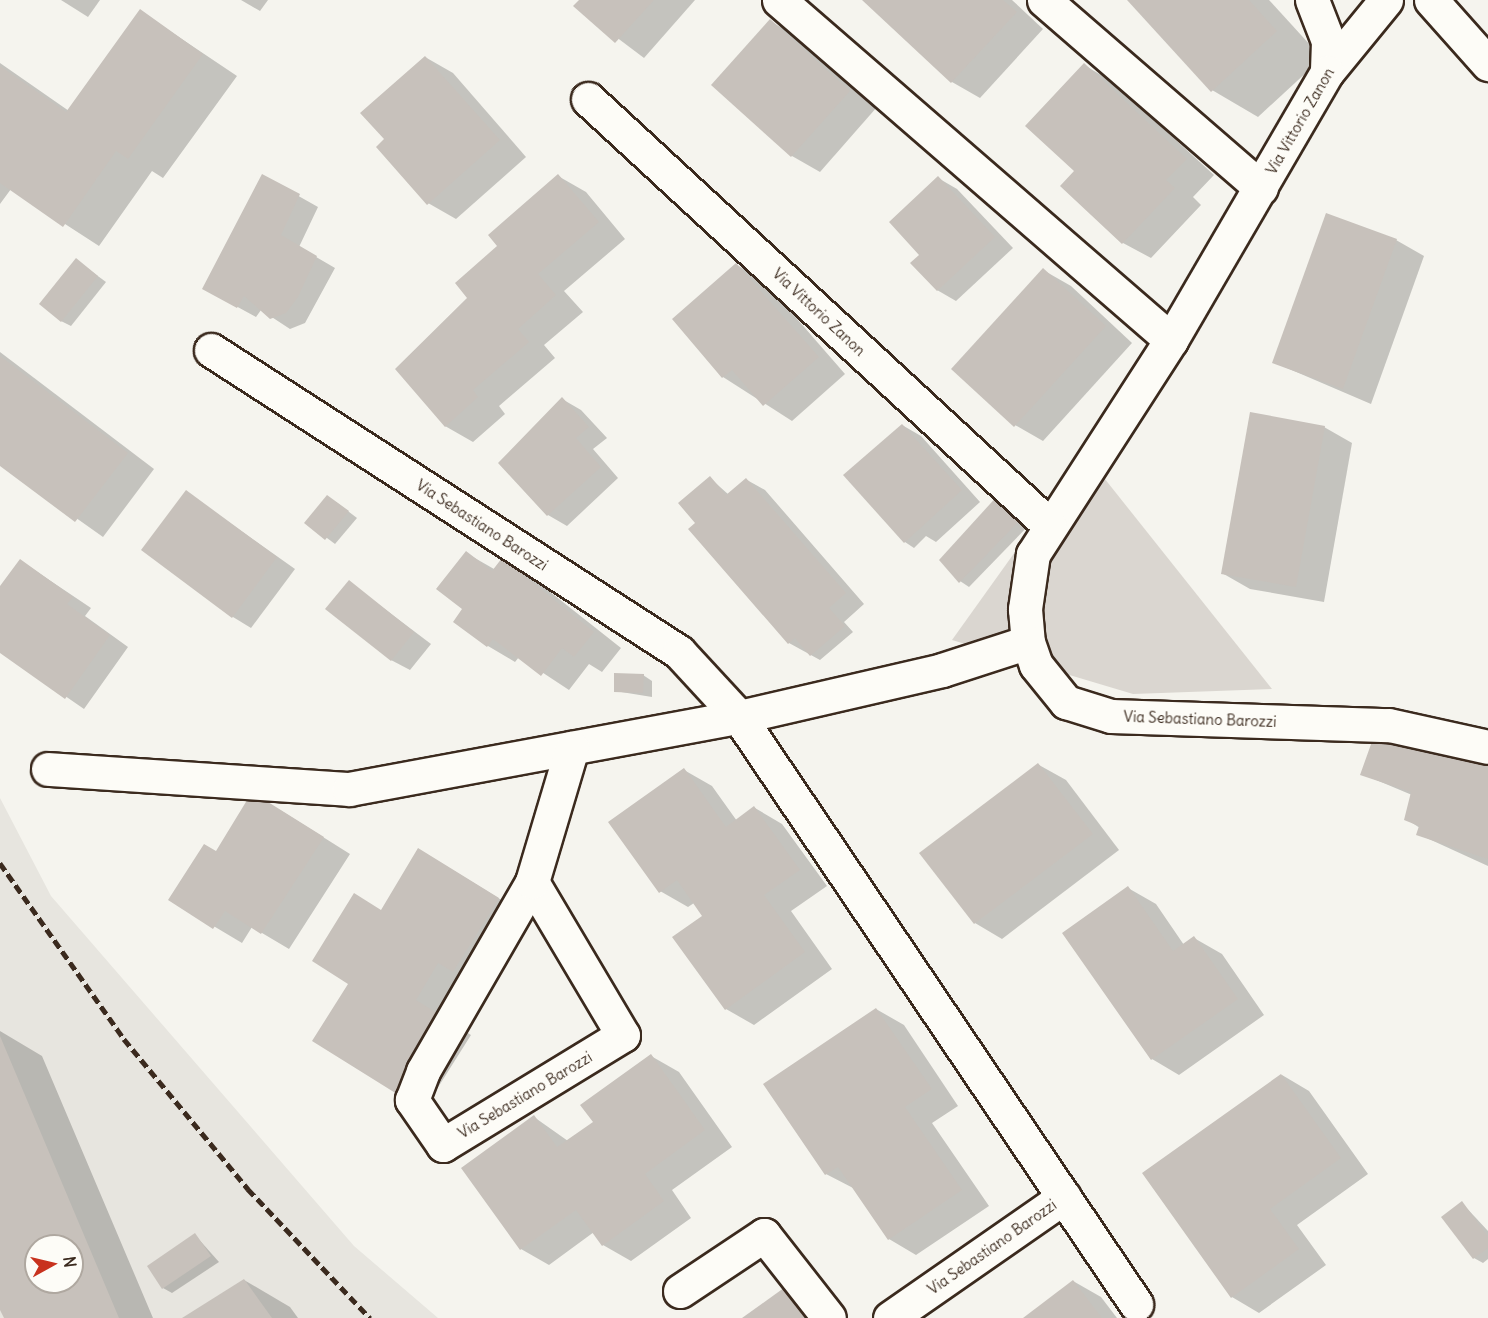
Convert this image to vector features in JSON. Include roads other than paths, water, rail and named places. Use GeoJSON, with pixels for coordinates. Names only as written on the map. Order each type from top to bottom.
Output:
{"type":"FeatureCollection","features":[{"type":"Feature","properties":{"kind":"street"},"geometry":{"type":"LineString","coordinates":[[778,0],[1171,340]]}},
{"type":"Feature","properties":{"kind":"street","name":"Via Vittorio Zanon"},"geometry":{"type":"LineString","coordinates":[[1044,0],[1261,188]]}},
{"type":"Feature","properties":{"kind":"street"},"geometry":{"type":"LineString","coordinates":[[1312,0],[1328,41],[1327,72]]}},
{"type":"Feature","properties":{"kind":"street","name":"Via Vittorio Zanon"},"geometry":{"type":"LineString","coordinates":[[1029,642],[1027,579],[1049,525],[1171,340],[1327,72],[1386,0]]}},
{"type":"Feature","properties":{"kind":"street"},"geometry":{"type":"LineString","coordinates":[[1431,0],[1488,64]]}},
{"type":"Feature","properties":{"kind":"street","name":"Via Vittorio Zanon"},"geometry":{"type":"LineString","coordinates":[[588,99],[1049,525]]}},
{"type":"Feature","properties":{"kind":"street","name":"Via Sebastiano Barozzi"},"geometry":{"type":"LineString","coordinates":[[211,350],[679,652],[739,717],[1136,1304]]}},
{"type":"Feature","properties":{"kind":"street"},"geometry":{"type":"LineString","coordinates":[[48,769],[349,789],[739,717],[942,670],[1029,642]]}},
{"type":"Feature","properties":{"kind":"street","name":"Via Sebastiano Barozzi"},"geometry":{"type":"LineString","coordinates":[[1029,642],[1036,665],[1066,702],[1111,716],[1389,725],[1488,747]]}},
{"type":"Feature","properties":{"kind":"street","name":"Via Sebastiano Barozzi"},"geometry":{"type":"LineString","coordinates":[[532,882],[623,1035],[443,1145],[412,1100],[423,1071],[532,882],[572,748]]}},
{"type":"Feature","properties":{"kind":"street","name":"Via Sebastiano Barozzi"},"geometry":{"type":"LineString","coordinates":[[890,1318],[1064,1197]]}},
{"type":"Feature","properties":{"kind":"street"},"geometry":{"type":"LineString","coordinates":[[680,1291],[764,1235],[829,1318]]}},
{"type":"Feature","properties":{"kind":"railway"},"geometry":{"type":"LineString","coordinates":[[0,863],[124,1039],[248,1189],[370,1318]]}}]}
